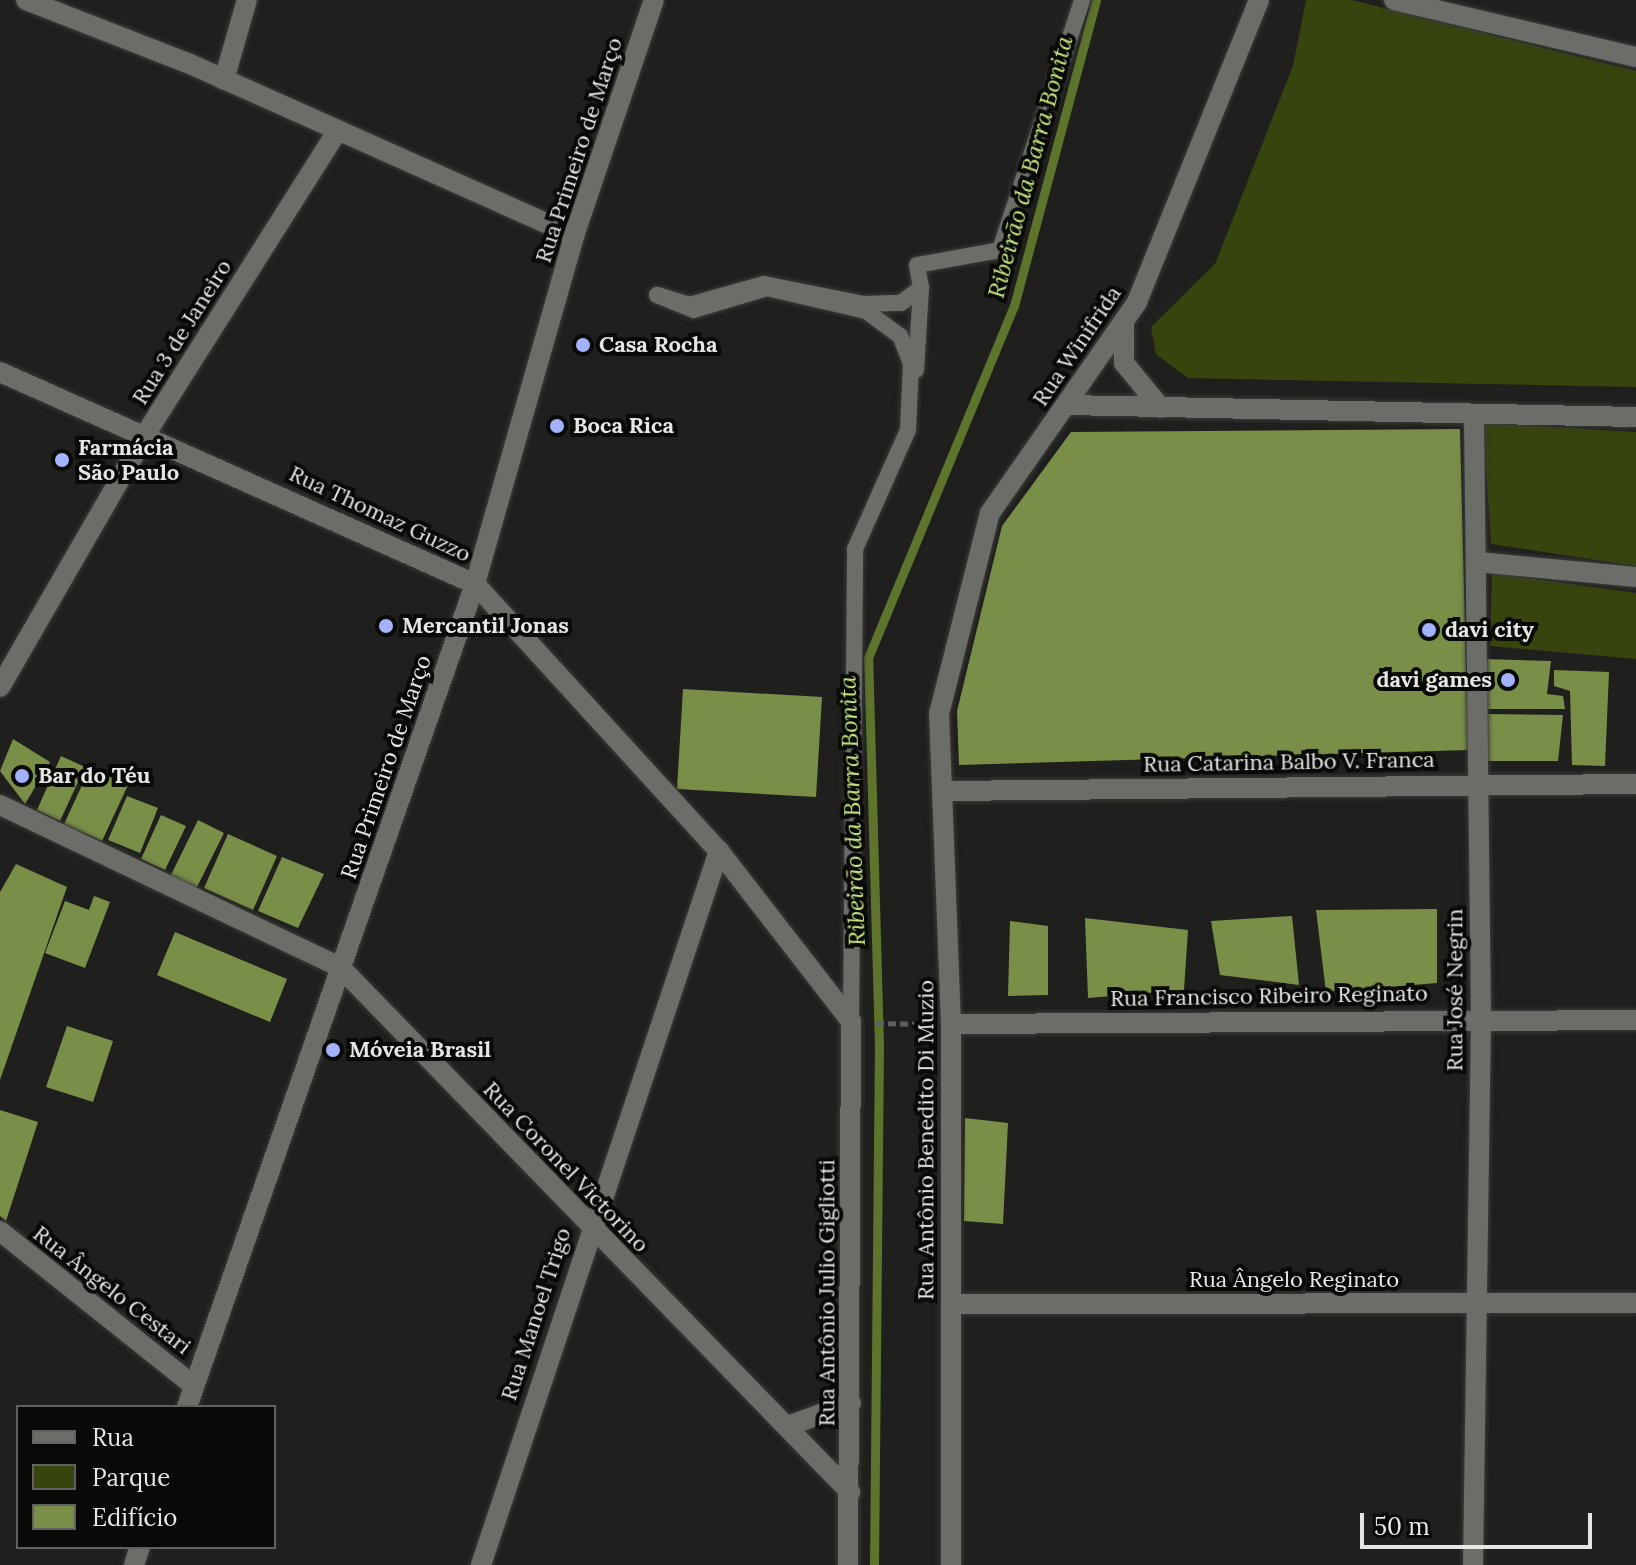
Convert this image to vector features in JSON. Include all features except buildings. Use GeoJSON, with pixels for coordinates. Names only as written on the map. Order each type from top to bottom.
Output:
{"type":"FeatureCollection","features":[{"type":"Feature","properties":{"kind":"street"},"geometry":{"type":"LineString","coordinates":[[26,0],[224,80],[574,236]]}},
{"type":"Feature","properties":{"kind":"street"},"geometry":{"type":"LineString","coordinates":[[224,80],[247,0]]}},
{"type":"Feature","properties":{"kind":"street","name":"Rua Primeiro de Março"},"geometry":{"type":"LineString","coordinates":[[188,1405],[475,584],[574,236],[654,0]]}},
{"type":"Feature","properties":{"kind":"street","name":"Rua Winifrida"},"geometry":{"type":"LineString","coordinates":[[939,714],[990,513],[1124,321],[1177,216],[1259,0]]}},
{"type":"Feature","properties":{"kind":"street"},"geometry":{"type":"LineString","coordinates":[[1394,0],[1636,57]]}},
{"type":"Feature","properties":{"kind":"street","name":"Rua 3 de Janeiro"},"geometry":{"type":"LineString","coordinates":[[0,687],[147,432],[338,130]]}},
{"type":"Feature","properties":{"kind":"street"},"geometry":{"type":"LineString","coordinates":[[1124,321],[1124,363],[1161,408]]}},
{"type":"Feature","properties":{"kind":"street","name":"Rua Thomaz Guzzo"},"geometry":{"type":"LineString","coordinates":[[0,372],[147,432],[475,584],[719,851],[861,1022]]}},
{"type":"Feature","properties":{"kind":"street"},"geometry":{"type":"LineString","coordinates":[[1067,405],[1636,417]]}},
{"type":"Feature","properties":{"kind":"street","name":"Rua José Negrin"},"geometry":{"type":"LineString","coordinates":[[1473,1565],[1473,1304],[1481,1017],[1474,415]]}},
{"type":"Feature","properties":{"kind":"street"},"geometry":{"type":"LineString","coordinates":[[1477,562],[1636,577]]}},
{"type":"Feature","properties":{"kind":"street","name":"Rua Antônio Benedito Di Muzio"},"geometry":{"type":"LineString","coordinates":[[939,714],[951,1024],[951,1565]]}},
{"type":"Feature","properties":{"kind":"street","name":"Rua Catarina Balbo V. Franca"},"geometry":{"type":"LineString","coordinates":[[942,791],[1477,783],[1636,784]]}},
{"type":"Feature","properties":{"kind":"street","name":"Rua Coronel Victorino"},"geometry":{"type":"LineString","coordinates":[[0,805],[341,968],[850,1492]]}},
{"type":"Feature","properties":{"kind":"street","name":"Rua Manoel Trigo"},"geometry":{"type":"LineString","coordinates":[[481,1565],[590,1227],[719,851]]}},
{"type":"Feature","properties":{"kind":"street","name":"Rua Francisco Ribeiro Reginato"},"geometry":{"type":"LineString","coordinates":[[951,1024],[1481,1017],[1636,1020]]}},
{"type":"Feature","properties":{"kind":"street","name":"Rua Antônio Julio Gigliotti"},"geometry":{"type":"LineString","coordinates":[[848,1565],[861,1022]]}},
{"type":"Feature","properties":{"kind":"street","name":"Rua Ângelo Cestari"},"geometry":{"type":"LineString","coordinates":[[0,1231],[194,1386]]}},
{"type":"Feature","properties":{"kind":"street","name":"Rua Ângelo Reginato"},"geometry":{"type":"LineString","coordinates":[[952,1304],[1636,1303]]}},
{"type":"Feature","properties":{"kind":"street"},"geometry":{"type":"LineString","coordinates":[[788,1426],[851,1403]]}},
{"type":"Feature","properties":{"kind":"lane"},"geometry":{"type":"LineString","coordinates":[[861,1022],[855,549],[908,430],[915,384],[921,288],[917,265],[1000,250],[1082,0]]}},
{"type":"Feature","properties":{"kind":"lane"},"geometry":{"type":"LineString","coordinates":[[915,384],[900,336],[866,311],[767,288],[694,310],[656,300],[689,305],[764,284],[863,304],[901,303],[921,288]]}},
{"type":"Feature","properties":{"kind":"path"},"geometry":{"type":"LineString","coordinates":[[861,1022],[923,1024]]}},
{"type":"Feature","properties":{"kind":"green space"},"geometry":{"type":"Polygon","coordinates":[[[1306,0],[1352,0],[1636,71],[1636,387],[1188,378],[1156,354],[1151,327],[1215,264],[1293,66],[1306,0]]]}},
{"type":"Feature","properties":{"kind":"green space"},"geometry":{"type":"Polygon","coordinates":[[[1483,423],[1636,432],[1636,566],[1491,544],[1483,423]]]}},
{"type":"Feature","properties":{"kind":"green space"},"geometry":{"type":"Polygon","coordinates":[[[1492,573],[1636,593],[1636,659],[1490,646],[1492,573]]]}},
{"type":"Feature","properties":{"kind":"waterway","name":"Ribeirão da Barra Bonita"},"geometry":{"type":"LineString","coordinates":[[874,1565],[879,1046],[868,658],[1014,306],[1096,0]]}},
{"type":"Feature","properties":{"kind":"place","name":"Casa Rocha"},"geometry":{"type":"Point","coordinates":[583,345]}},
{"type":"Feature","properties":{"kind":"place","name":"Boca Rica"},"geometry":{"type":"Point","coordinates":[557,426]}},
{"type":"Feature","properties":{"kind":"place","name":"Farmácia São Paulo"},"geometry":{"type":"Point","coordinates":[62,460]}},
{"type":"Feature","properties":{"kind":"place","name":"Mercantil Jonas"},"geometry":{"type":"Point","coordinates":[386,626]}},
{"type":"Feature","properties":{"kind":"place","name":"davi city"},"geometry":{"type":"Point","coordinates":[1429,630]}},
{"type":"Feature","properties":{"kind":"place","name":"davi games"},"geometry":{"type":"Point","coordinates":[1508,680]}},
{"type":"Feature","properties":{"kind":"place","name":"Bar do Téu"},"geometry":{"type":"Point","coordinates":[22,776]}},
{"type":"Feature","properties":{"kind":"place","name":"Móveia Brasil"},"geometry":{"type":"Point","coordinates":[333,1050]}}]}
